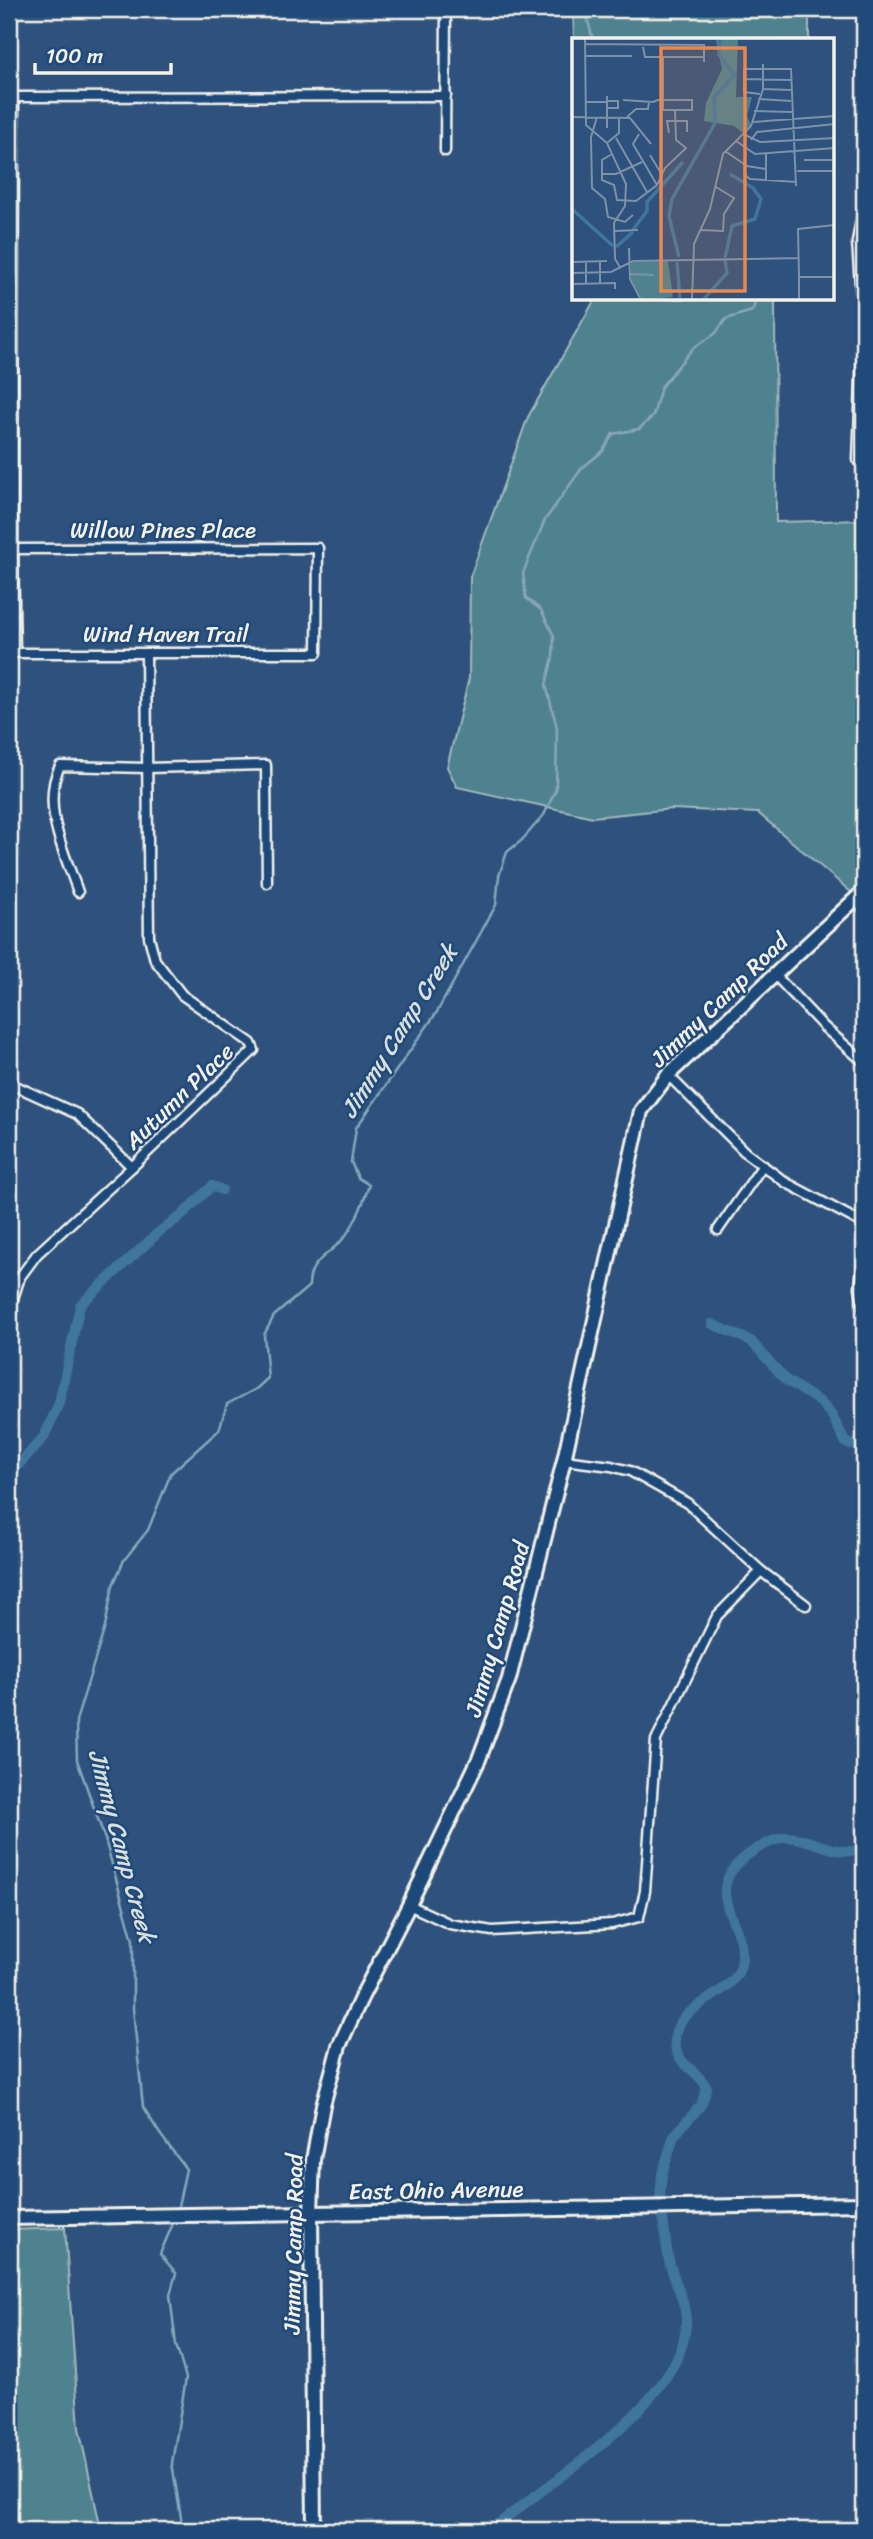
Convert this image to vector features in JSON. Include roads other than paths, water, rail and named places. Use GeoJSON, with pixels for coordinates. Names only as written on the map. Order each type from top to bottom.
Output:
{"type":"FeatureCollection","features":[{"type":"Feature","properties":{"kind":"street"},"geometry":{"type":"LineString","coordinates":[[445,151],[446,9]]}},
{"type":"Feature","properties":{"kind":"street"},"geometry":{"type":"LineString","coordinates":[[11,549],[11,97],[446,96]]}},
{"type":"Feature","properties":{"kind":"street"},"geometry":{"type":"LineString","coordinates":[[863,220],[858,243],[864,329],[858,460],[864,459]]}},
{"type":"Feature","properties":{"kind":"street","name":"Willow Pines Place"},"geometry":{"type":"LineString","coordinates":[[11,549],[318,548],[317,653]]}},
{"type":"Feature","properties":{"kind":"street","name":"Wind Haven Trail"},"geometry":{"type":"LineString","coordinates":[[11,549],[15,653],[317,653]]}},
{"type":"Feature","properties":{"kind":"street","name":"Autumn Place"},"geometry":{"type":"LineString","coordinates":[[9,1311],[20,1278],[37,1254],[254,1050],[251,1043],[182,995],[155,960],[149,937],[146,654]]}},
{"type":"Feature","properties":{"kind":"street"},"geometry":{"type":"LineString","coordinates":[[78,892],[54,823],[53,780],[60,766],[147,768],[266,765],[267,883]]}},
{"type":"Feature","properties":{"kind":"street","name":"Jimmy Camp Road"},"geometry":{"type":"LineString","coordinates":[[314,2530],[311,2212],[313,2160],[320,2119],[340,2046],[479,1759],[509,1679],[565,1460],[641,1111],[668,1075],[775,975],[861,900]]}},
{"type":"Feature","properties":{"kind":"street"},"geometry":{"type":"LineString","coordinates":[[775,975],[824,1027],[864,1062]]}},
{"type":"Feature","properties":{"kind":"street"},"geometry":{"type":"LineString","coordinates":[[668,1075],[746,1153],[785,1182],[864,1224]]}},
{"type":"Feature","properties":{"kind":"street"},"geometry":{"type":"LineString","coordinates":[[9,1083],[77,1114],[132,1167]]}},
{"type":"Feature","properties":{"kind":"street"},"geometry":{"type":"LineString","coordinates":[[718,1230],[763,1165]]}},
{"type":"Feature","properties":{"kind":"street"},"geometry":{"type":"LineString","coordinates":[[864,1252],[860,1287],[864,1312]]}},
{"type":"Feature","properties":{"kind":"street"},"geometry":{"type":"LineString","coordinates":[[565,1460],[631,1471],[687,1503],[761,1571],[806,1605]]}},
{"type":"Feature","properties":{"kind":"street"},"geometry":{"type":"LineString","coordinates":[[409,1905],[450,1924],[492,1931],[612,1924],[639,1917],[645,1891],[656,1740],[717,1616],[761,1571]]}},
{"type":"Feature","properties":{"kind":"street","name":"East Ohio Avenue"},"geometry":{"type":"LineString","coordinates":[[9,2218],[864,2204]]}},
{"type":"Feature","properties":{"kind":"waterway","name":"Jimmy Camp Creek"},"geometry":{"type":"LineString","coordinates":[[585,9],[592,38]]}},
{"type":"Feature","properties":{"kind":"waterway","name":"Jimmy Camp Creek"},"geometry":{"type":"LineString","coordinates":[[177,2211],[186,2169],[143,2107],[133,2009],[133,1940],[105,1839],[77,1760],[76,1721],[105,1627],[113,1585],[124,1560],[148,1530],[171,1473],[219,1430],[227,1404],[256,1389],[268,1378],[264,1335],[274,1316],[309,1286],[317,1263],[346,1235],[357,1217],[369,1185],[358,1178],[351,1162],[356,1128],[437,1012],[496,905],[499,876],[507,852],[522,840],[544,815],[556,789],[557,728],[546,685],[553,657],[554,636],[541,610],[526,598],[523,573],[545,520],[582,468],[603,451],[613,434],[639,429],[653,416],[661,387],[693,348],[715,334],[726,319],[752,311],[756,301]]}},
{"type":"Feature","properties":{"kind":"waterway"},"geometry":{"type":"LineString","coordinates":[[9,1475],[44,1437],[59,1403],[80,1305],[212,1186],[222,1190]]}},
{"type":"Feature","properties":{"kind":"waterway"},"geometry":{"type":"LineString","coordinates":[[712,1324],[751,1341],[786,1380],[820,1402],[831,1414],[846,1443],[864,1447]]}},
{"type":"Feature","properties":{"kind":"waterway"},"geometry":{"type":"LineString","coordinates":[[660,2197],[662,2174],[674,2136],[701,2105],[707,2088],[677,2054],[675,2037],[678,2026],[685,2016],[728,1984],[737,1975],[741,1965],[742,1950],[725,1895],[726,1882],[734,1868],[753,1852],[783,1837],[797,1838],[836,1850],[855,1851],[864,1848]]}},
{"type":"Feature","properties":{"kind":"waterway"},"geometry":{"type":"LineString","coordinates":[[491,2530],[609,2438],[639,2410],[664,2381],[680,2351],[686,2322],[682,2299],[669,2261],[663,2218]]}},
{"type":"Feature","properties":{"kind":"waterway","name":"Jimmy Camp Creek"},"geometry":{"type":"LineString","coordinates":[[174,2221],[160,2254],[176,2273],[170,2295],[176,2345],[186,2378],[172,2463],[183,2530]]}}]}
